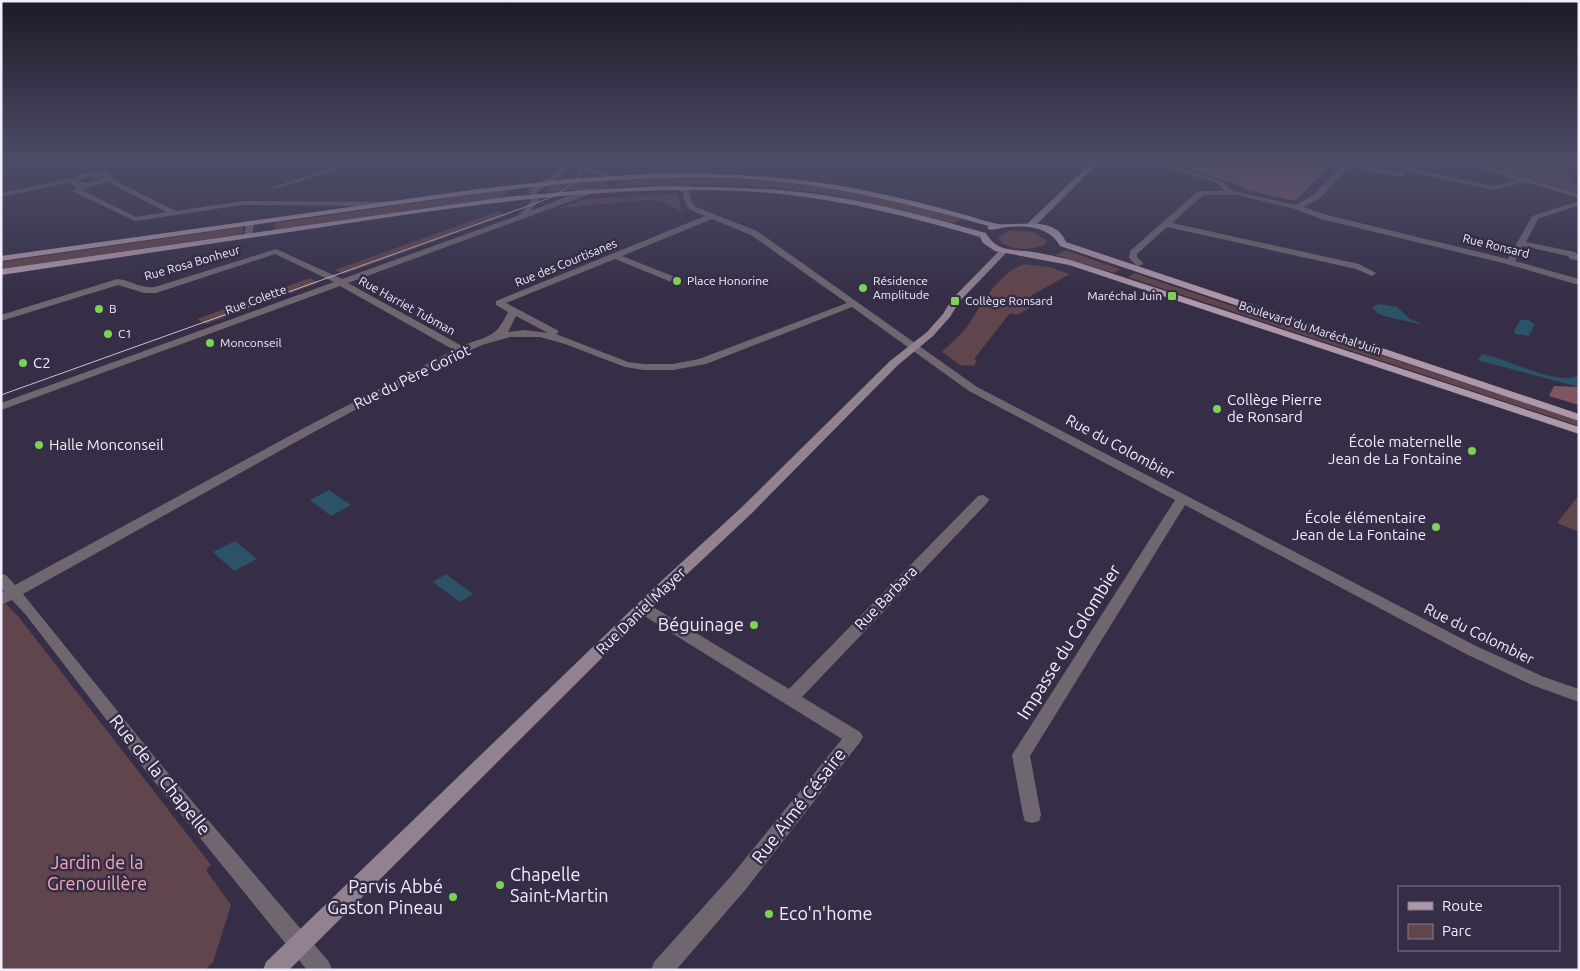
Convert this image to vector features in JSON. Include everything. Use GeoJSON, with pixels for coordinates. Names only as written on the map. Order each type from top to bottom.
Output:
{"type":"FeatureCollection","features":[{"type":"Feature","properties":{"kind":"main road"},"geometry":{"type":"LineString","coordinates":[[1,258],[368,206]]}},
{"type":"Feature","properties":{"kind":"main road"},"geometry":{"type":"LineString","coordinates":[[1,272],[451,206]]}},
{"type":"Feature","properties":{"kind":"main road"},"geometry":{"type":"LineString","coordinates":[[874,206],[983,235],[988,244],[1004,251]]}},
{"type":"Feature","properties":{"kind":"main road"},"geometry":{"type":"LineString","coordinates":[[928,206],[998,226]]}},
{"type":"Feature","properties":{"kind":"main road"},"geometry":{"type":"LineString","coordinates":[[1031,226],[1051,206]]}},
{"type":"Feature","properties":{"kind":"main road"},"geometry":{"type":"LineString","coordinates":[[983,235],[991,228],[998,226]]}},
{"type":"Feature","properties":{"kind":"main road","name":"Boulevard du Maréchal Juin"},"geometry":{"type":"LineString","coordinates":[[998,226],[1031,226],[1058,235],[1063,244],[1579,418]]}},
{"type":"Feature","properties":{"kind":"main road"},"geometry":{"type":"LineString","coordinates":[[1032,255],[1053,252],[1063,244]]}},
{"type":"Feature","properties":{"kind":"main road","name":"Boulevard du Maréchal Juin"},"geometry":{"type":"LineString","coordinates":[[1004,251],[1071,263],[1579,432]]}},
{"type":"Feature","properties":{"kind":"main road","name":"Rue Daniel Mayer"},"geometry":{"type":"LineString","coordinates":[[274,970],[643,608],[747,510],[894,363],[938,325],[947,315],[955,301],[1004,251]]}},
{"type":"Feature","properties":{"kind":"street"},"geometry":{"type":"LineString","coordinates":[[107,206],[126,217],[134,219],[220,206]]}},
{"type":"Feature","properties":{"kind":"street"},"geometry":{"type":"LineString","coordinates":[[162,206],[175,213]]}},
{"type":"Feature","properties":{"kind":"street"},"geometry":{"type":"LineString","coordinates":[[520,216],[530,206]]}},
{"type":"Feature","properties":{"kind":"street","name":"Rue Colette"},"geometry":{"type":"LineString","coordinates":[[1,407],[547,206]]}},
{"type":"Feature","properties":{"kind":"street","name":"Rue du Colombier"},"geometry":{"type":"LineString","coordinates":[[690,206],[754,233],[973,389],[1471,650],[1538,681],[1579,696]]}},
{"type":"Feature","properties":{"kind":"street"},"geometry":{"type":"LineString","coordinates":[[1140,264],[1133,258],[1133,253],[1186,206]]}},
{"type":"Feature","properties":{"kind":"street","name":"Rue Ronsard"},"geometry":{"type":"LineString","coordinates":[[1294,206],[1324,217],[1510,262],[1579,282]]}},
{"type":"Feature","properties":{"kind":"street"},"geometry":{"type":"LineString","coordinates":[[1510,262],[1538,216],[1571,206]]}},
{"type":"Feature","properties":{"kind":"street","name":"Rue des Courtisanes"},"geometry":{"type":"LineString","coordinates":[[565,340],[499,303],[713,216]]}},
{"type":"Feature","properties":{"kind":"street"},"geometry":{"type":"LineString","coordinates":[[248,236],[250,223]]}},
{"type":"Feature","properties":{"kind":"street"},"geometry":{"type":"LineString","coordinates":[[1166,224],[1359,267],[1372,273]]}},
{"type":"Feature","properties":{"kind":"street"},"geometry":{"type":"LineString","coordinates":[[1520,243],[1572,254],[1573,257],[1579,259]]}},
{"type":"Feature","properties":{"kind":"street","name":"Rue Harriet Tubman"},"geometry":{"type":"LineString","coordinates":[[276,251],[340,282],[462,351]]}},
{"type":"Feature","properties":{"kind":"street","name":"Rue Rosa Bonheur"},"geometry":{"type":"LineString","coordinates":[[1,318],[116,282],[126,282],[139,290],[156,290],[276,251]]}},
{"type":"Feature","properties":{"kind":"street"},"geometry":{"type":"LineString","coordinates":[[615,256],[677,281]]}},
{"type":"Feature","properties":{"kind":"street","name":"Rue du Père Goriot"},"geometry":{"type":"LineString","coordinates":[[8,596],[339,413],[462,351],[498,336],[526,332],[565,340],[626,364],[652,368],[679,366],[702,362],[853,304]]}},
{"type":"Feature","properties":{"kind":"street","name":"Rue des Courtisanes"},"geometry":{"type":"LineString","coordinates":[[498,336],[504,330],[514,310]]}},
{"type":"Feature","properties":{"kind":"street","name":"Impasse du Colombier"},"geometry":{"type":"LineString","coordinates":[[1032,816],[1021,755],[1182,498]]}},
{"type":"Feature","properties":{"kind":"street","name":"Rue Barbara"},"geometry":{"type":"LineString","coordinates":[[790,698],[983,499]]}},
{"type":"Feature","properties":{"kind":"street","name":"Rue de la Chapelle"},"geometry":{"type":"LineString","coordinates":[[1,579],[8,596],[321,970]]}},
{"type":"Feature","properties":{"kind":"street","name":"Rue Aimé Césaire"},"geometry":{"type":"LineString","coordinates":[[643,608],[854,737],[739,882],[662,970]]}},
{"type":"Feature","properties":{"kind":"green space"},"geometry":{"type":"Polygon","coordinates":[[[391,206],[438,206],[274,230],[275,223],[391,206]]]}},
{"type":"Feature","properties":{"kind":"green space"},"geometry":{"type":"Polygon","coordinates":[[[671,206],[681,206],[682,211],[671,206]]]}},
{"type":"Feature","properties":{"kind":"green space"},"geometry":{"type":"Polygon","coordinates":[[[885,206],[917,206],[962,219],[954,223],[885,206]]]}},
{"type":"Feature","properties":{"kind":"green space"},"geometry":{"type":"Polygon","coordinates":[[[499,211],[507,215],[344,274],[335,270],[499,211]]]}},
{"type":"Feature","properties":{"kind":"green space"},"geometry":{"type":"Polygon","coordinates":[[[243,227],[242,234],[1,269],[1,262],[243,227]]]}},
{"type":"Feature","properties":{"kind":"green space"},"geometry":{"type":"Polygon","coordinates":[[[1010,230],[1034,232],[1047,241],[1046,244],[1027,249],[1013,248],[1001,242],[998,237],[1010,230]]]}},
{"type":"Feature","properties":{"kind":"green space"},"geometry":{"type":"Polygon","coordinates":[[[1066,250],[1120,269],[1114,273],[1055,255],[1066,250]]]}},
{"type":"Feature","properties":{"kind":"green space"},"geometry":{"type":"Polygon","coordinates":[[[1024,264],[1050,267],[1070,274],[1030,296],[1042,301],[1017,315],[1010,313],[974,359],[977,361],[974,366],[960,365],[942,352],[966,328],[999,282],[1006,275],[1024,264]]]}},
{"type":"Feature","properties":{"kind":"green space"},"geometry":{"type":"Polygon","coordinates":[[[1134,273],[1579,421],[1579,426],[1128,277],[1134,273]]]}},
{"type":"Feature","properties":{"kind":"green space"},"geometry":{"type":"Polygon","coordinates":[[[310,278],[318,283],[206,324],[197,319],[310,278]]]}},
{"type":"Feature","properties":{"kind":"green space"},"geometry":{"type":"Polygon","coordinates":[[[1579,495],[1579,532],[1557,523],[1579,495]]]}},
{"type":"Feature","properties":{"kind":"green space","name":"Jardin de la Grenouillère"},"geometry":{"type":"Polygon","coordinates":[[[1,599],[18,616],[211,865],[206,870],[231,905],[213,962],[205,970],[1,970],[1,599]]]}},
{"type":"Feature","properties":{"kind":"shaded area"},"geometry":{"type":"Polygon","coordinates":[[[1554,386],[1579,387],[1579,405],[1549,396],[1554,386]]]}},
{"type":"Feature","properties":{"kind":"water"},"geometry":{"type":"Polygon","coordinates":[[[1379,304],[1397,307],[1409,318],[1423,325],[1377,313],[1372,307],[1379,304]]]}},
{"type":"Feature","properties":{"kind":"water"},"geometry":{"type":"Polygon","coordinates":[[[1520,320],[1528,320],[1535,324],[1529,336],[1515,334],[1514,331],[1520,320]]]}},
{"type":"Feature","properties":{"kind":"water"},"geometry":{"type":"Polygon","coordinates":[[[1482,354],[1559,378],[1571,378],[1579,375],[1579,387],[1478,360],[1482,354]]]}},
{"type":"Feature","properties":{"kind":"water"},"geometry":{"type":"Polygon","coordinates":[[[329,490],[351,505],[331,516],[310,500],[329,490]]]}},
{"type":"Feature","properties":{"kind":"water"},"geometry":{"type":"Polygon","coordinates":[[[235,541],[257,559],[234,571],[213,552],[235,541]]]}},
{"type":"Feature","properties":{"kind":"water"},"geometry":{"type":"Polygon","coordinates":[[[446,574],[473,594],[460,602],[433,582],[446,574]]]}},
{"type":"Feature","properties":{"kind":"tram line"},"geometry":{"type":"LineString","coordinates":[[1,395],[527,206]]}},
{"type":"Feature","properties":{"kind":"place","name":"Place Honorine"},"geometry":{"type":"Point","coordinates":[677,281]}},
{"type":"Feature","properties":{"kind":"place","name":"Résidence Amplitude"},"geometry":{"type":"Point","coordinates":[863,288]}},
{"type":"Feature","properties":{"kind":"place","name":"Maréchal Juin"},"geometry":{"type":"Point","coordinates":[1172,296]}},
{"type":"Feature","properties":{"kind":"place","name":"Collège Ronsard"},"geometry":{"type":"Point","coordinates":[955,301]}},
{"type":"Feature","properties":{"kind":"place","name":"B"},"geometry":{"type":"Point","coordinates":[99,309]}},
{"type":"Feature","properties":{"kind":"place","name":"C1"},"geometry":{"type":"Point","coordinates":[108,334]}},
{"type":"Feature","properties":{"kind":"place","name":"Monconseil"},"geometry":{"type":"Point","coordinates":[210,343]}},
{"type":"Feature","properties":{"kind":"place","name":"C2"},"geometry":{"type":"Point","coordinates":[23,363]}},
{"type":"Feature","properties":{"kind":"place","name":"Collège Pierre de Ronsard"},"geometry":{"type":"Point","coordinates":[1217,409]}},
{"type":"Feature","properties":{"kind":"place","name":"Halle Monconseil"},"geometry":{"type":"Point","coordinates":[39,445]}},
{"type":"Feature","properties":{"kind":"place","name":"École maternelle Jean de La Fontaine"},"geometry":{"type":"Point","coordinates":[1472,451]}},
{"type":"Feature","properties":{"kind":"place","name":"École élémentaire Jean de La Fontaine"},"geometry":{"type":"Point","coordinates":[1436,527]}},
{"type":"Feature","properties":{"kind":"place","name":"Béguinage"},"geometry":{"type":"Point","coordinates":[754,625]}},
{"type":"Feature","properties":{"kind":"place","name":"Chapelle Saint-Martin"},"geometry":{"type":"Point","coordinates":[500,885]}},
{"type":"Feature","properties":{"kind":"place","name":"Parvis Abbé Gaston Pineau"},"geometry":{"type":"Point","coordinates":[453,897]}},
{"type":"Feature","properties":{"kind":"place","name":"Eco'n'home"},"geometry":{"type":"Point","coordinates":[769,914]}}]}
